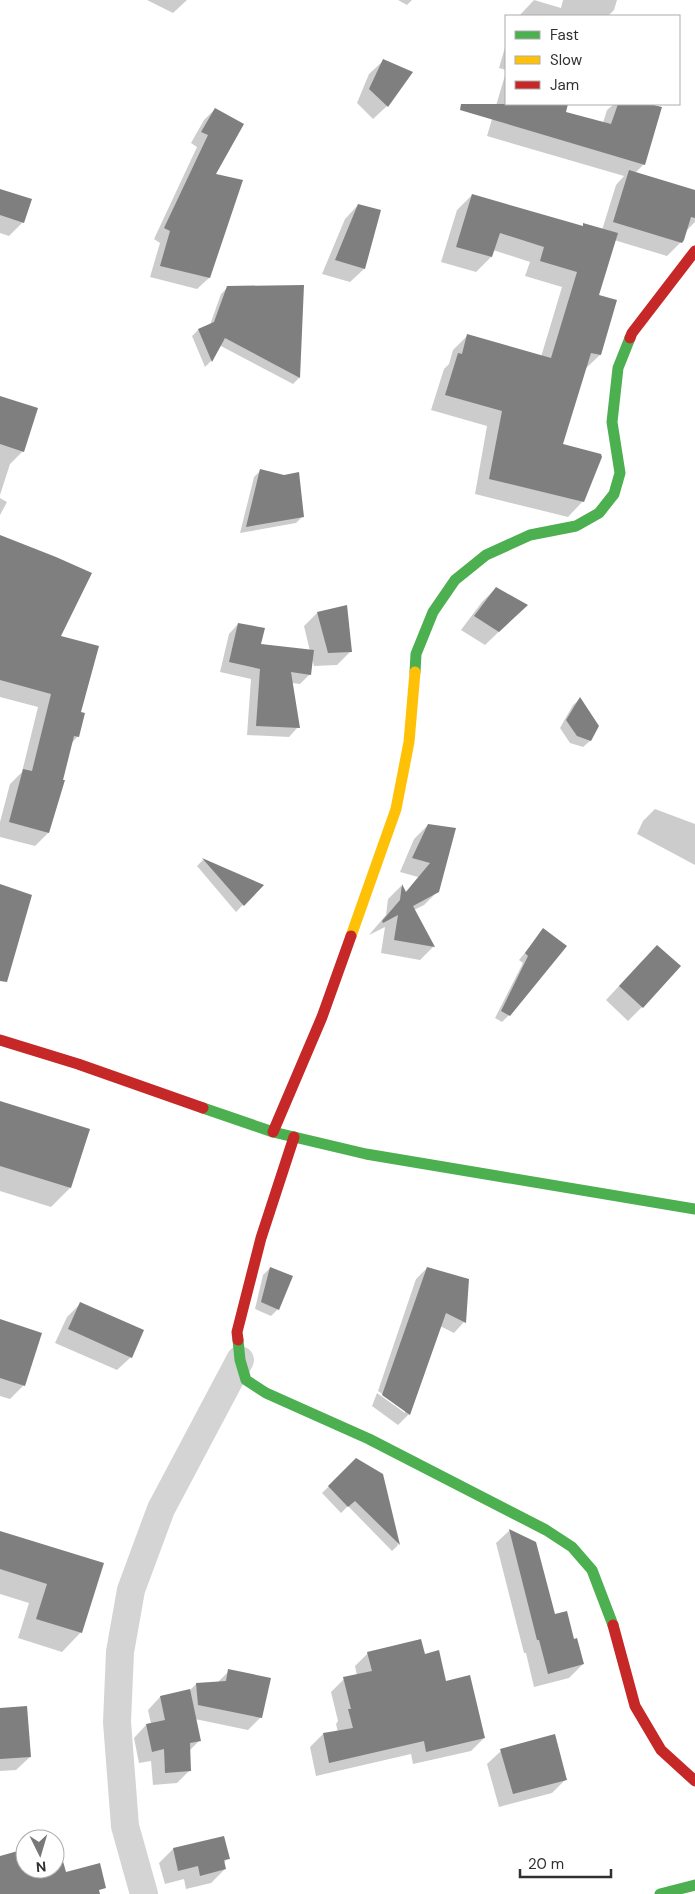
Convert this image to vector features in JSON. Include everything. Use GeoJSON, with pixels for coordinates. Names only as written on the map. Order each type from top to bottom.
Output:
{"type":"FeatureCollection","features":[{"type":"Feature","properties":{"kind":"main road"},"geometry":{"type":"LineString","coordinates":[[273,1132],[322,1017],[396,809],[409,742],[416,654],[433,612],[455,580],[486,555],[530,535],[576,526],[599,513],[614,494],[620,474],[612,422],[618,368],[632,333],[695,252]]}},
{"type":"Feature","properties":{"kind":"main road"},"geometry":{"type":"LineString","coordinates":[[0,1040],[78,1064],[273,1132],[366,1154],[695,1209]]}},
{"type":"Feature","properties":{"kind":"main road"},"geometry":{"type":"LineString","coordinates":[[294,1137],[261,1238],[237,1332],[240,1360],[246,1380],[266,1394],[369,1439],[546,1530],[572,1547],[592,1570],[615,1631],[635,1706],[661,1750],[695,1781]]}},
{"type":"Feature","properties":{"kind":"main road"},"geometry":{"type":"LineString","coordinates":[[660,1894],[695,1884]]}},
{"type":"Feature","properties":{"kind":"street"},"geometry":{"type":"LineString","coordinates":[[144,1894],[125,1826],[117,1722],[120,1652],[131,1590],[161,1509],[240,1360]]}},
{"type":"Feature","properties":{"kind":"building"},"geometry":{"type":"Polygon","coordinates":[[[383,59],[413,72],[388,107],[369,89],[383,59]]]}},
{"type":"Feature","properties":{"kind":"building"},"geometry":{"type":"Polygon","coordinates":[[[461,104],[568,105],[566,112],[611,124],[618,105],[653,105],[662,107],[645,165],[460,110],[461,104]]]}},
{"type":"Feature","properties":{"kind":"building"},"geometry":{"type":"Polygon","coordinates":[[[215,108],[244,124],[216,174],[243,180],[210,278],[160,266],[170,231],[164,228],[208,135],[201,132],[215,108]]]}},
{"type":"Feature","properties":{"kind":"building"},"geometry":{"type":"Polygon","coordinates":[[[629,170],[695,190],[695,218],[691,217],[682,243],[613,222],[629,170]]]}},
{"type":"Feature","properties":{"kind":"building"},"geometry":{"type":"Polygon","coordinates":[[[0,189],[32,199],[24,223],[0,215],[0,189]]]}},
{"type":"Feature","properties":{"kind":"building"},"geometry":{"type":"Polygon","coordinates":[[[472,194],[583,226],[583,223],[618,233],[599,295],[617,300],[601,355],[591,353],[563,444],[601,454],[602,457],[584,502],[489,479],[502,411],[445,395],[458,353],[462,354],[467,334],[551,358],[577,272],[540,261],[544,247],[500,233],[492,257],[456,247],[472,194]]]}},
{"type":"Feature","properties":{"kind":"building"},"geometry":{"type":"Polygon","coordinates":[[[358,204],[381,210],[365,269],[335,260],[358,204]]]}},
{"type":"Feature","properties":{"kind":"building"},"geometry":{"type":"Polygon","coordinates":[[[304,285],[300,378],[225,338],[212,362],[198,329],[214,322],[227,286],[304,285]]]}},
{"type":"Feature","properties":{"kind":"building"},"geometry":{"type":"Polygon","coordinates":[[[0,396],[38,408],[24,452],[0,444],[0,396]]]}},
{"type":"Feature","properties":{"kind":"building"},"geometry":{"type":"Polygon","coordinates":[[[260,469],[284,475],[299,472],[304,517],[246,527],[260,469]]]}},
{"type":"Feature","properties":{"kind":"building"},"geometry":{"type":"Polygon","coordinates":[[[0,535],[92,573],[61,636],[99,646],[81,712],[85,713],[79,737],[74,736],[63,780],[65,780],[49,833],[9,822],[23,769],[32,771],[51,694],[0,680],[0,535]]]}},
{"type":"Feature","properties":{"kind":"building"},"geometry":{"type":"Polygon","coordinates":[[[496,587],[528,605],[499,632],[474,616],[496,587]]]}},
{"type":"Feature","properties":{"kind":"building"},"geometry":{"type":"Polygon","coordinates":[[[347,605],[352,652],[328,653],[317,612],[347,605]]]}},
{"type":"Feature","properties":{"kind":"building"},"geometry":{"type":"Polygon","coordinates":[[[238,623],[265,628],[261,644],[314,650],[311,675],[291,672],[300,728],[256,726],[260,669],[229,662],[238,623]]]}},
{"type":"Feature","properties":{"kind":"building"},"geometry":{"type":"Polygon","coordinates":[[[580,697],[599,726],[591,741],[577,736],[566,720],[580,697]]]}},
{"type":"Feature","properties":{"kind":"building"},"geometry":{"type":"Polygon","coordinates":[[[428,824],[456,828],[439,892],[413,906],[435,947],[394,940],[398,915],[383,923],[382,921],[400,900],[402,884],[406,892],[430,863],[412,858],[428,824]]]}},
{"type":"Feature","properties":{"kind":"building"},"geometry":{"type":"Polygon","coordinates":[[[202,858],[264,885],[244,906],[202,858]]]}},
{"type":"Feature","properties":{"kind":"building"},"geometry":{"type":"Polygon","coordinates":[[[0,884],[32,895],[7,982],[0,981],[0,884]]]}},
{"type":"Feature","properties":{"kind":"building"},"geometry":{"type":"Polygon","coordinates":[[[543,928],[567,946],[510,1016],[501,1011],[528,956],[525,953],[543,928]]]}},
{"type":"Feature","properties":{"kind":"building"},"geometry":{"type":"Polygon","coordinates":[[[657,945],[681,966],[643,1008],[619,986],[657,945]]]}},
{"type":"Feature","properties":{"kind":"building"},"geometry":{"type":"Polygon","coordinates":[[[0,1101],[90,1129],[71,1188],[0,1166],[0,1101]]]}},
{"type":"Feature","properties":{"kind":"building"},"geometry":{"type":"Polygon","coordinates":[[[270,1267],[293,1276],[279,1310],[261,1302],[270,1267]]]}},
{"type":"Feature","properties":{"kind":"building"},"geometry":{"type":"Polygon","coordinates":[[[427,1267],[469,1279],[466,1323],[446,1313],[410,1415],[382,1395],[427,1267]]]}},
{"type":"Feature","properties":{"kind":"building"},"geometry":{"type":"Polygon","coordinates":[[[80,1302],[144,1330],[132,1358],[68,1329],[80,1302]]]}},
{"type":"Feature","properties":{"kind":"building"},"geometry":{"type":"Polygon","coordinates":[[[0,1319],[42,1333],[25,1386],[0,1378],[0,1319]]]}},
{"type":"Feature","properties":{"kind":"building"},"geometry":{"type":"Polygon","coordinates":[[[356,1458],[383,1474],[400,1545],[355,1501],[348,1507],[328,1486],[356,1458]]]}},
{"type":"Feature","properties":{"kind":"building"},"geometry":{"type":"Polygon","coordinates":[[[509,1529],[536,1542],[555,1614],[567,1611],[574,1639],[577,1638],[584,1664],[548,1674],[539,1640],[537,1640],[509,1529]]]}},
{"type":"Feature","properties":{"kind":"building"},"geometry":{"type":"Polygon","coordinates":[[[0,1531],[104,1563],[82,1633],[36,1619],[47,1584],[0,1569],[0,1531]]]}},
{"type":"Feature","properties":{"kind":"building"},"geometry":{"type":"Polygon","coordinates":[[[421,1639],[425,1654],[439,1650],[446,1681],[470,1675],[485,1738],[426,1752],[424,1741],[329,1763],[323,1733],[353,1728],[348,1709],[351,1709],[343,1677],[372,1671],[367,1652],[421,1639]]]}},
{"type":"Feature","properties":{"kind":"building"},"geometry":{"type":"Polygon","coordinates":[[[228,1669],[271,1678],[262,1718],[198,1705],[196,1683],[226,1681],[228,1669]]]}},
{"type":"Feature","properties":{"kind":"building"},"geometry":{"type":"Polygon","coordinates":[[[190,1689],[201,1741],[190,1743],[191,1771],[165,1773],[164,1749],[152,1752],[146,1724],[165,1720],[160,1696],[190,1689]]]}},
{"type":"Feature","properties":{"kind":"building"},"geometry":{"type":"Polygon","coordinates":[[[27,1706],[31,1757],[0,1759],[0,1708],[27,1706]]]}},
{"type":"Feature","properties":{"kind":"building"},"geometry":{"type":"Polygon","coordinates":[[[555,1734],[567,1780],[513,1794],[500,1749],[555,1734]]]}},
{"type":"Feature","properties":{"kind":"building"},"geometry":{"type":"Polygon","coordinates":[[[224,1836],[230,1859],[224,1860],[226,1869],[200,1876],[198,1866],[178,1871],[173,1848],[224,1836]]]}},
{"type":"Feature","properties":{"kind":"building"},"geometry":{"type":"Polygon","coordinates":[[[15,1852],[15,1879],[65,1879],[65,1868],[66,1872],[100,1863],[106,1888],[99,1890],[100,1894],[0,1894],[0,1856],[15,1852]]]}},
{"type":"Feature","properties":{"kind":"traffic: fast"},"geometry":{"type":"LineString","coordinates":[[415,672],[416,654],[433,612],[455,580],[486,555],[530,535],[576,526],[599,513],[614,494],[620,473],[612,422],[618,368],[630,338]]}},
{"type":"Feature","properties":{"kind":"traffic: fast"},"geometry":{"type":"LineString","coordinates":[[203,1108],[273,1132],[366,1154],[695,1209]]}},
{"type":"Feature","properties":{"kind":"traffic: fast"},"geometry":{"type":"LineString","coordinates":[[238,1340],[240,1360],[246,1380],[266,1393],[369,1439],[546,1530],[572,1547],[592,1570],[613,1625]]}},
{"type":"Feature","properties":{"kind":"traffic: fast"},"geometry":{"type":"LineString","coordinates":[[660,1894],[695,1885]]}},
{"type":"Feature","properties":{"kind":"traffic: slow"},"geometry":{"type":"LineString","coordinates":[[351,936],[396,809],[409,742],[415,672]]}},
{"type":"Feature","properties":{"kind":"traffic: jam"},"geometry":{"type":"LineString","coordinates":[[630,338],[695,251]]}},
{"type":"Feature","properties":{"kind":"traffic: jam"},"geometry":{"type":"LineString","coordinates":[[273,1132],[322,1017],[351,936]]}},
{"type":"Feature","properties":{"kind":"traffic: jam"},"geometry":{"type":"LineString","coordinates":[[0,1040],[78,1064],[203,1108]]}},
{"type":"Feature","properties":{"kind":"traffic: jam"},"geometry":{"type":"LineString","coordinates":[[238,1340],[237,1332],[261,1238],[294,1137]]}},
{"type":"Feature","properties":{"kind":"traffic: jam"},"geometry":{"type":"LineString","coordinates":[[613,1625],[635,1706],[661,1750],[695,1781]]}}]}
